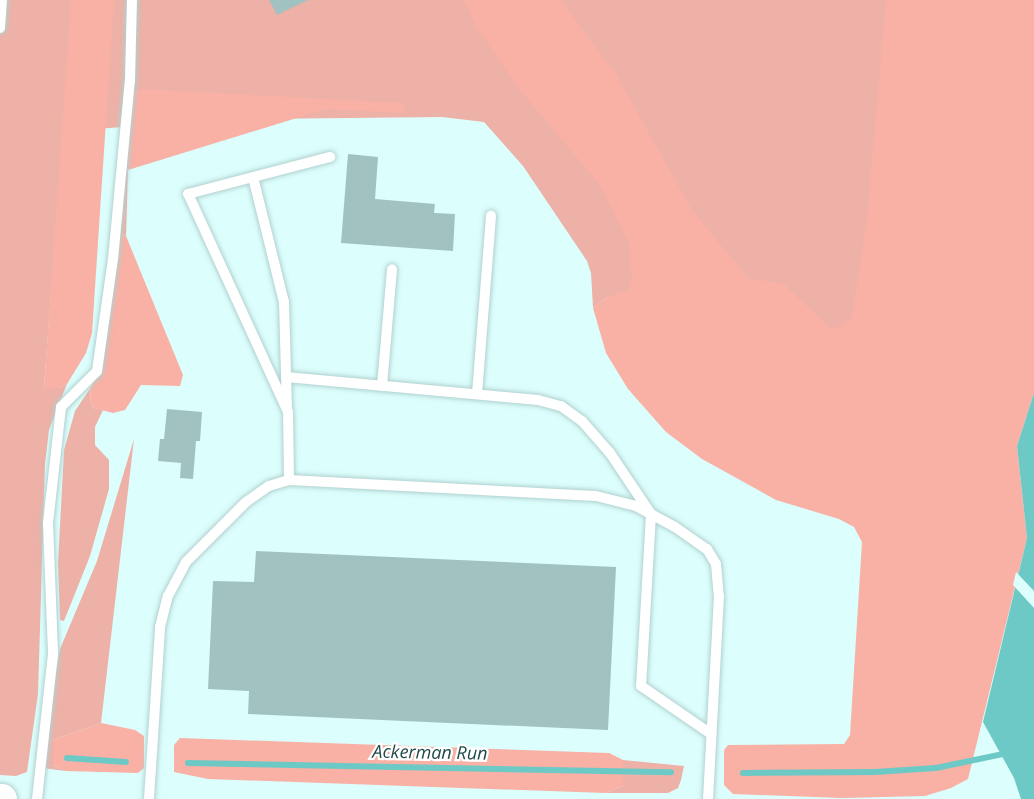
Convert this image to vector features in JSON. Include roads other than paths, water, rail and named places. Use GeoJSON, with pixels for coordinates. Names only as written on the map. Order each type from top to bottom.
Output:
{"type":"FeatureCollection","features":[{"type":"Feature","properties":{"kind":"lane"},"geometry":{"type":"LineString","coordinates":[[0,28],[2,0]]}},
{"type":"Feature","properties":{"kind":"lane"},"geometry":{"type":"LineString","coordinates":[[37,799],[53,653],[48,523],[61,407],[97,371],[113,259],[132,52],[132,0]]}},
{"type":"Feature","properties":{"kind":"lane"},"geometry":{"type":"LineString","coordinates":[[288,412],[188,194],[330,157]]}},
{"type":"Feature","properties":{"kind":"lane"},"geometry":{"type":"LineString","coordinates":[[254,177],[284,302],[289,480]]}},
{"type":"Feature","properties":{"kind":"lane"},"geometry":{"type":"LineString","coordinates":[[477,394],[491,216]]}},
{"type":"Feature","properties":{"kind":"lane"},"geometry":{"type":"LineString","coordinates":[[382,386],[392,269]]}},
{"type":"Feature","properties":{"kind":"lane"},"geometry":{"type":"LineString","coordinates":[[286,377],[538,399],[561,406],[582,421],[610,453],[651,514],[641,686],[711,734]]}},
{"type":"Feature","properties":{"kind":"lane"},"geometry":{"type":"LineString","coordinates":[[149,799],[160,627],[168,596],[186,562],[246,502],[269,486],[289,480],[596,496],[636,506],[707,549],[716,564],[720,596],[708,799]]}},
{"type":"Feature","properties":{"kind":"water"},"geometry":{"type":"Polygon","coordinates":[[[1034,393],[1034,799],[1021,799],[1014,778],[983,722],[1027,538],[1017,446],[1034,393]]]}},
{"type":"Feature","properties":{"kind":"waterway","name":"Ackerman Run"},"geometry":{"type":"LineString","coordinates":[[743,773],[875,772],[936,768],[1008,753]]}},
{"type":"Feature","properties":{"kind":"waterway","name":"Ackerman Run"},"geometry":{"type":"LineString","coordinates":[[67,758],[126,762]]}},
{"type":"Feature","properties":{"kind":"waterway","name":"Ackerman Run"},"geometry":{"type":"LineString","coordinates":[[188,763],[671,772]]}}]}
